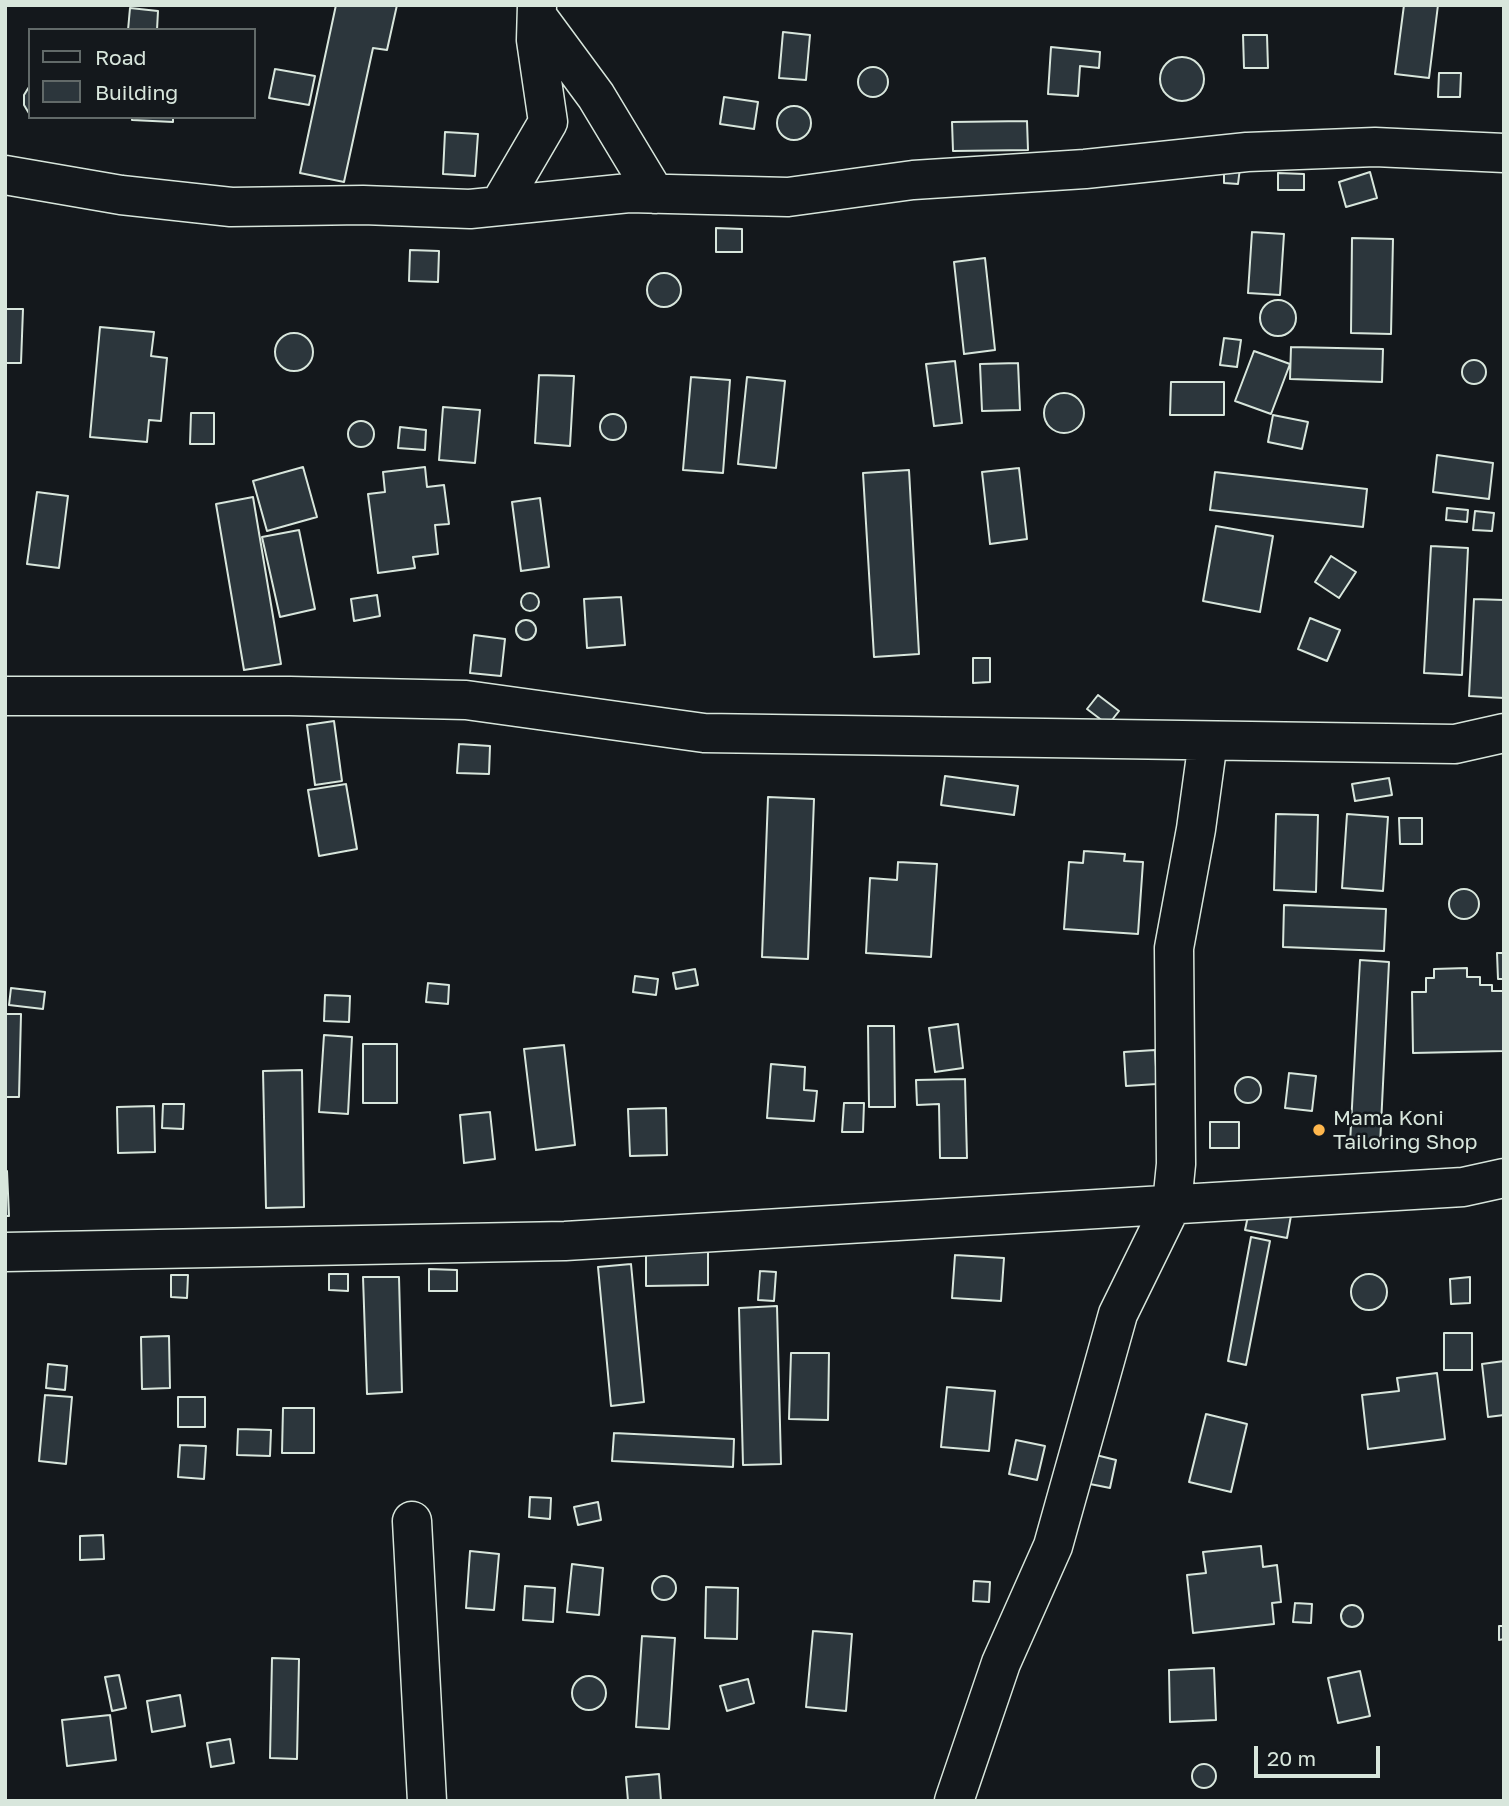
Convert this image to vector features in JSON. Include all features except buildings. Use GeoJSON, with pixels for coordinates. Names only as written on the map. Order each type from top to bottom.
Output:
{"type":"FeatureCollection","features":[{"type":"Feature","properties":{"kind":"street"},"geometry":{"type":"LineString","coordinates":[[537,11],[596,96],[655,194]]}},
{"type":"Feature","properties":{"kind":"street"},"geometry":{"type":"LineString","coordinates":[[499,206],[548,122],[536,40],[537,11]]}},
{"type":"Feature","properties":{"kind":"street"},"geometry":{"type":"LineString","coordinates":[[5,175],[121,195],[231,207],[363,205],[470,209],[629,193],[788,197],[913,180],[1085,169],[1247,152],[1374,147],[1504,153]]}},
{"type":"Feature","properties":{"kind":"street"},"geometry":{"type":"LineString","coordinates":[[5,696],[290,696],[467,700],[704,733],[1455,744],[1504,733]]}},
{"type":"Feature","properties":{"kind":"street"},"geometry":{"type":"LineString","coordinates":[[954,1801],[1001,1663],[1053,1546],[1118,1314],[1172,1204],[1176,1164],[1174,948],[1209,741]]}},
{"type":"Feature","properties":{"kind":"street"},"geometry":{"type":"LineString","coordinates":[[5,1252],[565,1241],[1464,1187],[1504,1178]]}},
{"type":"Feature","properties":{"kind":"street"},"geometry":{"type":"LineString","coordinates":[[412,1521],[427,1801]]}},
{"type":"Feature","properties":{"kind":"place","name":"Mama Koni Tailoring Shop"},"geometry":{"type":"Point","coordinates":[1319,1130]}}]}
